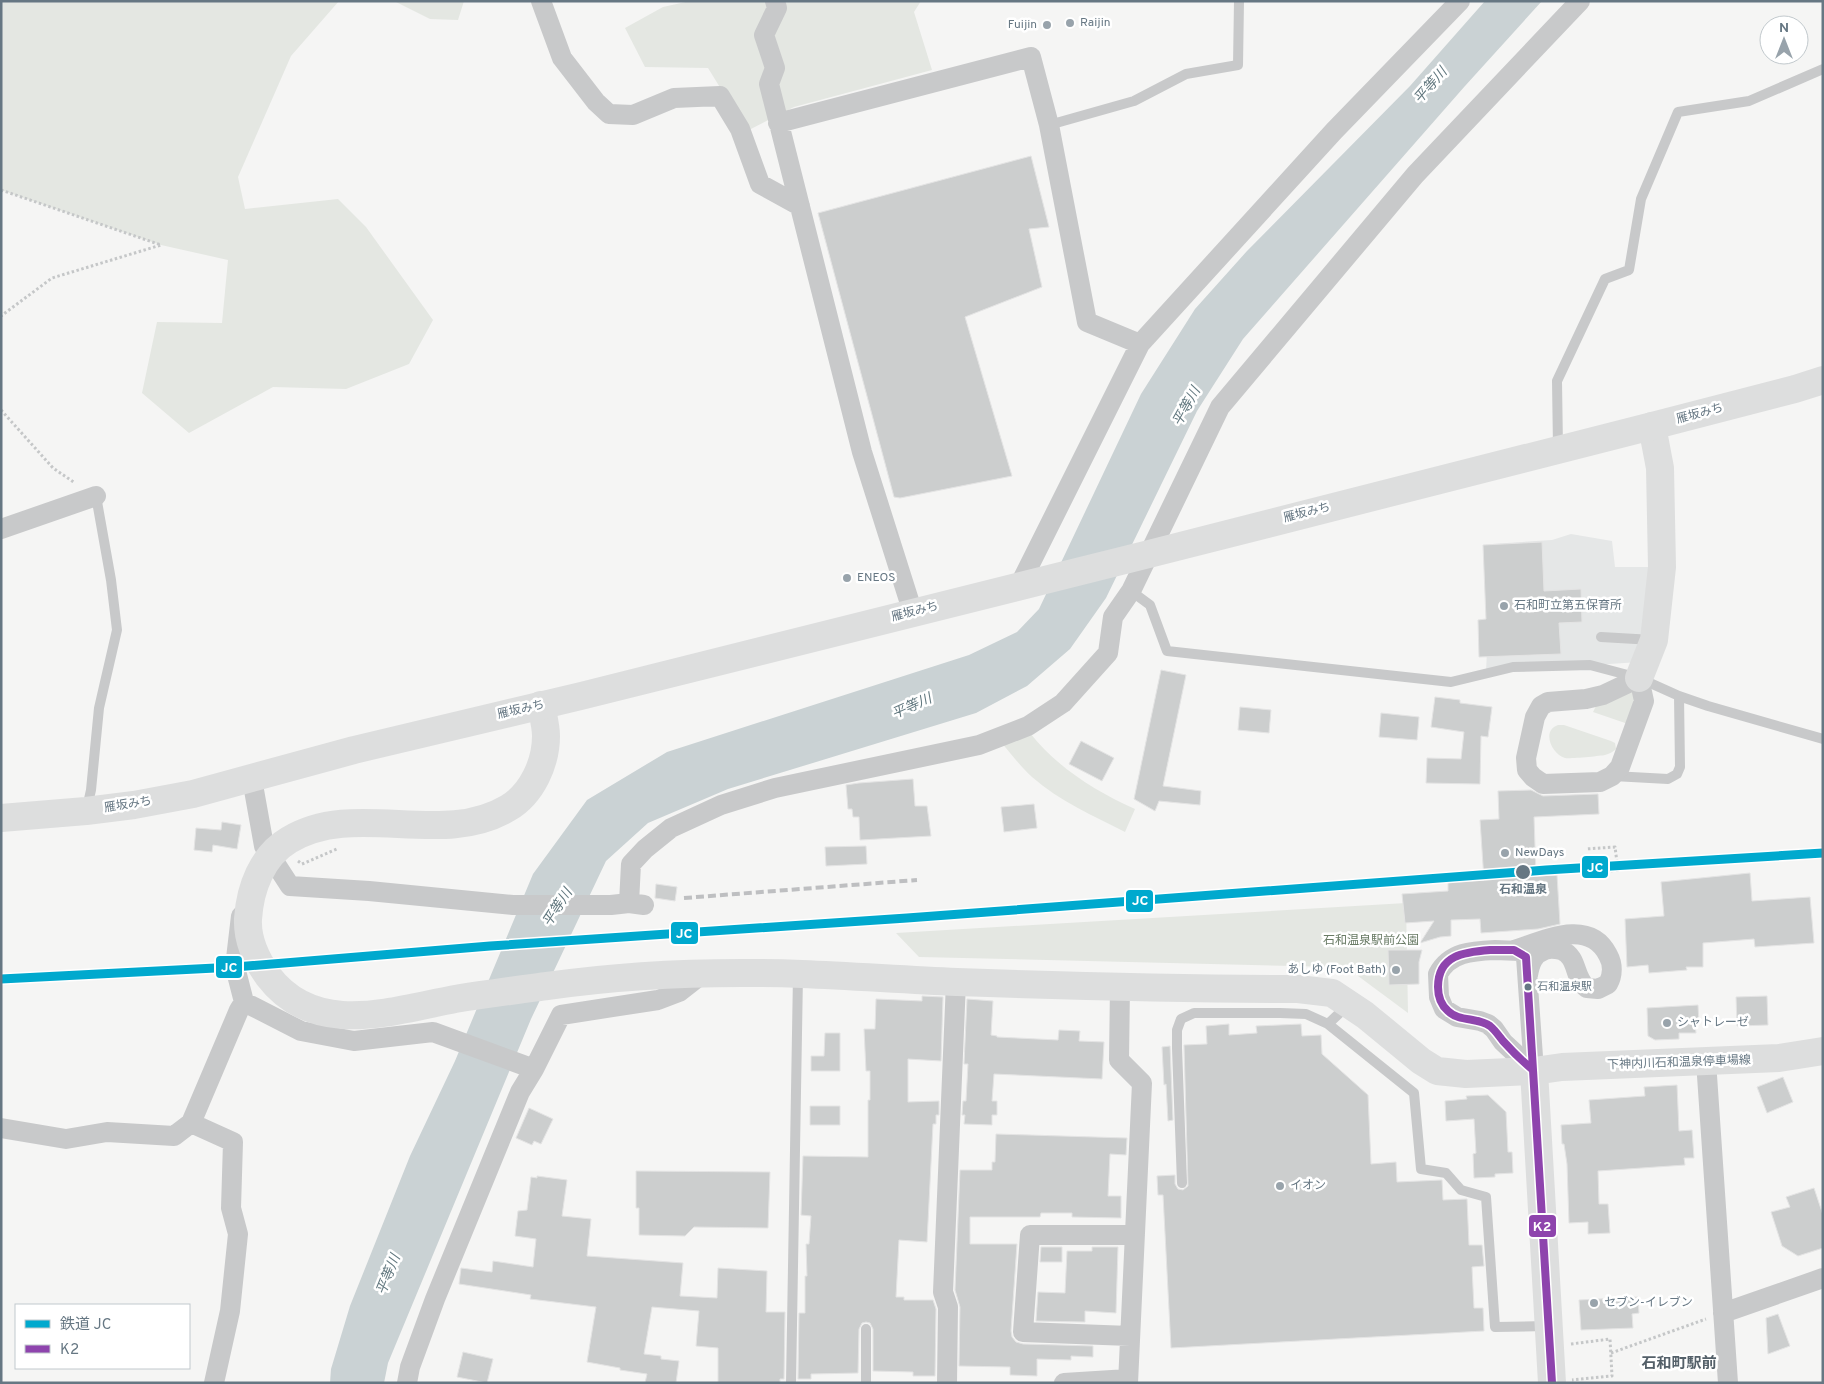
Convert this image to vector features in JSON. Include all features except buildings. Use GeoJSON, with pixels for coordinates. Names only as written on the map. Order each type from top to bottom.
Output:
{"type":"FeatureCollection","features":[{"type":"Feature","properties":{"kind":"main road","name":"雁坂みち"},"geometry":{"type":"LineString","coordinates":[[1,818],[134,805],[193,794],[354,750],[1140,556],[1652,426],[1823,380]]}},
{"type":"Feature","properties":{"kind":"main road"},"geometry":{"type":"LineString","coordinates":[[1639,678],[1654,640],[1662,567],[1660,468],[1652,426]]}},
{"type":"Feature","properties":{"kind":"main road","name":"下神内川石和温泉停車場線"},"geometry":{"type":"LineString","coordinates":[[541,705],[546,734],[544,758],[534,781],[510,807],[491,816],[454,824],[329,824],[308,829],[276,849],[259,873],[249,904],[248,929],[250,944],[272,980],[297,1002],[312,1011],[331,1015],[381,1013],[457,999],[564,984],[702,974],[798,974],[956,982],[1319,990],[1332,993],[1349,1004],[1437,1071],[1466,1074],[1534,1071],[1562,1067],[1779,1058],[1823,1051]]}},
{"type":"Feature","properties":{"kind":"main road"},"geometry":{"type":"LineString","coordinates":[[1534,1071],[1540,1252],[1552,1339],[1554,1378]]}},
{"type":"Feature","properties":{"kind":"street"},"geometry":{"type":"LineString","coordinates":[[541,1],[562,58],[596,102],[610,114],[633,116],[674,98],[720,96],[740,129],[760,184],[800,206]]}},
{"type":"Feature","properties":{"kind":"street"},"geometry":{"type":"LineString","coordinates":[[775,1],[776,8],[764,35],[775,68],[769,84],[862,452],[912,613]]}},
{"type":"Feature","properties":{"kind":"street"},"geometry":{"type":"LineString","coordinates":[[1024,585],[1140,344],[1334,131],[1460,1]]}},
{"type":"Feature","properties":{"kind":"street"},"geometry":{"type":"LineString","coordinates":[[252,779],[264,846],[290,886],[369,891],[513,905],[628,904],[630,864],[658,838],[690,818],[721,805],[775,788],[979,745],[1028,726],[1063,703],[1108,653],[1113,617],[1131,591],[1140,556],[1220,408],[1416,175],[1580,1]]}},
{"type":"Feature","properties":{"kind":"street"},"geometry":{"type":"LineString","coordinates":[[778,123],[1031,57],[1049,125],[1086,322],[1140,344]]}},
{"type":"Feature","properties":{"kind":"street"},"geometry":{"type":"LineString","coordinates":[[1,530],[96,496]]}},
{"type":"Feature","properties":{"kind":"street"},"geometry":{"type":"LineString","coordinates":[[1639,678],[1644,701],[1620,767],[1612,776],[1600,782],[1543,784],[1533,777],[1527,770],[1526,758],[1535,717],[1541,706],[1548,702],[1586,699],[1603,695],[1639,678]]}},
{"type":"Feature","properties":{"kind":"street"},"geometry":{"type":"LineString","coordinates":[[1,1128],[66,1139],[107,1132],[174,1136],[191,1123],[244,1002],[235,966],[235,955],[250,873],[264,846]]}},
{"type":"Feature","properties":{"kind":"street"},"geometry":{"type":"LineString","coordinates":[[1514,950],[1546,939],[1582,935],[1591,937],[1601,944],[1612,966],[1612,974],[1608,984],[1598,989],[1587,988],[1581,982],[1571,957],[1566,952],[1553,949],[1544,950],[1533,958],[1528,975]]}},
{"type":"Feature","properties":{"kind":"street"},"geometry":{"type":"LineString","coordinates":[[1514,950],[1520,951],[1526,956],[1534,1071],[1503,1042],[1494,1029],[1480,1021],[1457,1017],[1444,1008],[1439,997],[1438,974],[1445,964],[1454,957],[1476,951],[1514,950]]}},
{"type":"Feature","properties":{"kind":"street"},"geometry":{"type":"LineString","coordinates":[[407,1383],[410,1368],[435,1299],[520,1092],[528,1066],[561,1015],[658,1000],[679,992],[702,974]]}},
{"type":"Feature","properties":{"kind":"street"},"geometry":{"type":"LineString","coordinates":[[947,1383],[948,1307],[943,1292],[956,982]]}},
{"type":"Feature","properties":{"kind":"street"},"geometry":{"type":"LineString","coordinates":[[1064,1383],[1128,1381],[1142,1083],[1119,1060],[1120,986]]}},
{"type":"Feature","properties":{"kind":"street"},"geometry":{"type":"LineString","coordinates":[[244,1002],[301,1031],[354,1041],[433,1032],[528,1066]]}},
{"type":"Feature","properties":{"kind":"street"},"geometry":{"type":"LineString","coordinates":[[1706,1061],[1728,1383]]}},
{"type":"Feature","properties":{"kind":"street"},"geometry":{"type":"LineString","coordinates":[[191,1123],[233,1142],[231,1208],[238,1234],[230,1311],[214,1383]]}},
{"type":"Feature","properties":{"kind":"street"},"geometry":{"type":"LineString","coordinates":[[1130,1336],[1023,1332],[1030,1234],[1136,1235]]}},
{"type":"Feature","properties":{"kind":"street"},"geometry":{"type":"LineString","coordinates":[[1723,1313],[1823,1278]]}},
{"type":"Feature","properties":{"kind":"lane"},"geometry":{"type":"LineString","coordinates":[[1049,125],[1134,102],[1186,74],[1238,65],[1239,1]]}},
{"type":"Feature","properties":{"kind":"lane"},"geometry":{"type":"LineString","coordinates":[[1558,450],[1557,381],[1605,279],[1630,270],[1641,199],[1678,112],[1749,102],[1823,69]]}},
{"type":"Feature","properties":{"kind":"lane"},"geometry":{"type":"LineString","coordinates":[[86,811],[91,790],[99,708],[117,630],[111,580],[96,496]]}},
{"type":"Feature","properties":{"kind":"lane"},"geometry":{"type":"LineString","coordinates":[[1131,591],[1150,605],[1167,650],[1451,682],[1513,667],[1590,665],[1639,678],[1679,696],[1823,739]]}},
{"type":"Feature","properties":{"kind":"lane"},"geometry":{"type":"LineString","coordinates":[[1601,638],[1654,640]]}},
{"type":"Feature","properties":{"kind":"lane"},"geometry":{"type":"LineString","coordinates":[[1612,776],[1668,779],[1677,774],[1680,767],[1679,696]]}},
{"type":"Feature","properties":{"kind":"lane"},"geometry":{"type":"LineString","coordinates":[[791,1383],[798,974]]}},
{"type":"Feature","properties":{"kind":"lane"},"geometry":{"type":"LineString","coordinates":[[1328,1024],[1349,1004]]}},
{"type":"Feature","properties":{"kind":"lane"},"geometry":{"type":"LineString","coordinates":[[1182,1183],[1177,1048],[1177,1030],[1181,1019],[1194,1013],[1306,1014],[1328,1024],[1414,1093],[1421,1169],[1446,1173],[1461,1190],[1486,1196],[1495,1327],[1552,1339]]}},
{"type":"Feature","properties":{"kind":"lane"},"geometry":{"type":"LineString","coordinates":[[866,1329],[866,1383]]}},
{"type":"Feature","properties":{"kind":"path"},"geometry":{"type":"LineString","coordinates":[[1,190],[161,245],[52,278],[1,316]]}},
{"type":"Feature","properties":{"kind":"path"},"geometry":{"type":"LineString","coordinates":[[1,410],[53,468],[96,496]]}},
{"type":"Feature","properties":{"kind":"path"},"geometry":{"type":"LineString","coordinates":[[1586,849],[1615,847],[1618,870],[1586,873]]}},
{"type":"Feature","properties":{"kind":"path"},"geometry":{"type":"LineString","coordinates":[[294,858],[302,864],[340,848]]}},
{"type":"Feature","properties":{"kind":"path"},"geometry":{"type":"LineString","coordinates":[[1611,1353],[1723,1313]]}},
{"type":"Feature","properties":{"kind":"path"},"geometry":{"type":"LineString","coordinates":[[1552,1339],[1610,1339],[1611,1353],[1612,1376],[1554,1378]]}},
{"type":"Feature","properties":{"kind":"shaded area"},"geometry":{"type":"Polygon","coordinates":[[[1571,534],[1612,541],[1615,567],[1652,567],[1640,662],[1486,672],[1492,544],[1552,540],[1571,534]]]}},
{"type":"Feature","properties":{"kind":"green space"},"geometry":{"type":"Polygon","coordinates":[[[1,1],[339,1],[291,56],[238,177],[245,209],[338,199],[366,227],[433,320],[409,364],[346,389],[273,387],[189,433],[142,393],[157,322],[222,323],[228,260],[161,245],[1,190],[1,1]]]}},
{"type":"Feature","properties":{"kind":"green space"},"geometry":{"type":"Polygon","coordinates":[[[394,1],[464,1],[458,20],[430,19],[394,1]]]}},
{"type":"Feature","properties":{"kind":"green space"},"geometry":{"type":"Polygon","coordinates":[[[690,1],[921,1],[914,12],[932,70],[794,107],[747,131],[708,68],[645,67],[625,28],[663,7],[690,1]]]}},
{"type":"Feature","properties":{"kind":"green space"},"geometry":{"type":"Polygon","coordinates":[[[1632,687],[1637,687],[1628,724],[1593,712],[1596,706],[1623,696],[1632,687]]]}},
{"type":"Feature","properties":{"kind":"green space"},"geometry":{"type":"Polygon","coordinates":[[[1558,725],[1564,725],[1611,741],[1615,743],[1616,749],[1605,755],[1578,758],[1560,756],[1550,742],[1549,737],[1553,728],[1558,725]]]}},
{"type":"Feature","properties":{"kind":"green space"},"geometry":{"type":"Polygon","coordinates":[[[1030,733],[1065,768],[1092,786],[1135,809],[1125,832],[1077,808],[1042,786],[1024,769],[1001,742],[1030,733]]]}},
{"type":"Feature","properties":{"kind":"green space","name":"石和温泉駅前公園"},"geometry":{"type":"Polygon","coordinates":[[[1406,903],[1408,1013],[1354,973],[1338,967],[919,957],[896,933],[1406,903]]]}},
{"type":"Feature","properties":{"kind":"water","name":"平等川"},"geometry":{"type":"Polygon","coordinates":[[[1485,1],[1542,1],[1243,339],[1197,411],[1106,598],[1070,649],[1027,686],[976,713],[728,789],[648,823],[606,861],[531,1019],[388,1363],[384,1383],[330,1383],[331,1369],[350,1306],[410,1156],[455,1061],[533,874],[587,800],[667,752],[969,655],[1017,632],[1039,609],[1141,394],[1195,309],[1247,251],[1410,86],[1485,1]]]}},
{"type":"Feature","properties":{"kind":"railway"},"geometry":{"type":"LineString","coordinates":[[684,898],[917,880]]}},
{"type":"Feature","properties":{"kind":"rail line","name":"JC"},"geometry":{"type":"LineString","coordinates":[[1,979],[235,967],[490,946],[907,918],[1546,870],[1823,853]]}},
{"type":"Feature","properties":{"kind":"transit line","name":"K2"},"geometry":{"type":"LineString","coordinates":[[1490,950],[1514,950],[1526,957],[1533,1070],[1490,1026],[1480,1021],[1452,1014],[1443,1006],[1440,1000],[1438,987],[1442,968],[1454,957],[1471,952],[1490,950]]}},
{"type":"Feature","properties":{"kind":"transit line","name":"K2"},"geometry":{"type":"LineString","coordinates":[[1533,1070],[1552,1383]]}},
{"type":"Feature","properties":{"kind":"place","name":"Raijin"},"geometry":{"type":"Point","coordinates":[1070,23]}},
{"type":"Feature","properties":{"kind":"place","name":"Fuijin"},"geometry":{"type":"Point","coordinates":[1047,25]}},
{"type":"Feature","properties":{"kind":"place","name":"ENEOS"},"geometry":{"type":"Point","coordinates":[847,578]}},
{"type":"Feature","properties":{"kind":"place","name":"石和町立第五保育所"},"geometry":{"type":"Point","coordinates":[1504,606]}},
{"type":"Feature","properties":{"kind":"place","name":"NewDays"},"geometry":{"type":"Point","coordinates":[1505,853]}},
{"type":"Feature","properties":{"kind":"place","name":"石和温泉"},"geometry":{"type":"Point","coordinates":[1523,872]}},
{"type":"Feature","properties":{"kind":"place","name":"あしゆ (Foot Bath)"},"geometry":{"type":"Point","coordinates":[1396,970]}},
{"type":"Feature","properties":{"kind":"place","name":"石和温泉駅"},"geometry":{"type":"Point","coordinates":[1528,987]}},
{"type":"Feature","properties":{"kind":"place","name":"シャトレーゼ"},"geometry":{"type":"Point","coordinates":[1667,1023]}},
{"type":"Feature","properties":{"kind":"place","name":"イオン"},"geometry":{"type":"Point","coordinates":[1280,1186]}},
{"type":"Feature","properties":{"kind":"place","name":"セブン-イレブン"},"geometry":{"type":"Point","coordinates":[1594,1303]}},
{"type":"Feature","properties":{"kind":"district","name":"石和町駅前"},"geometry":{"type":"Point","coordinates":[1679,1364]}}]}
